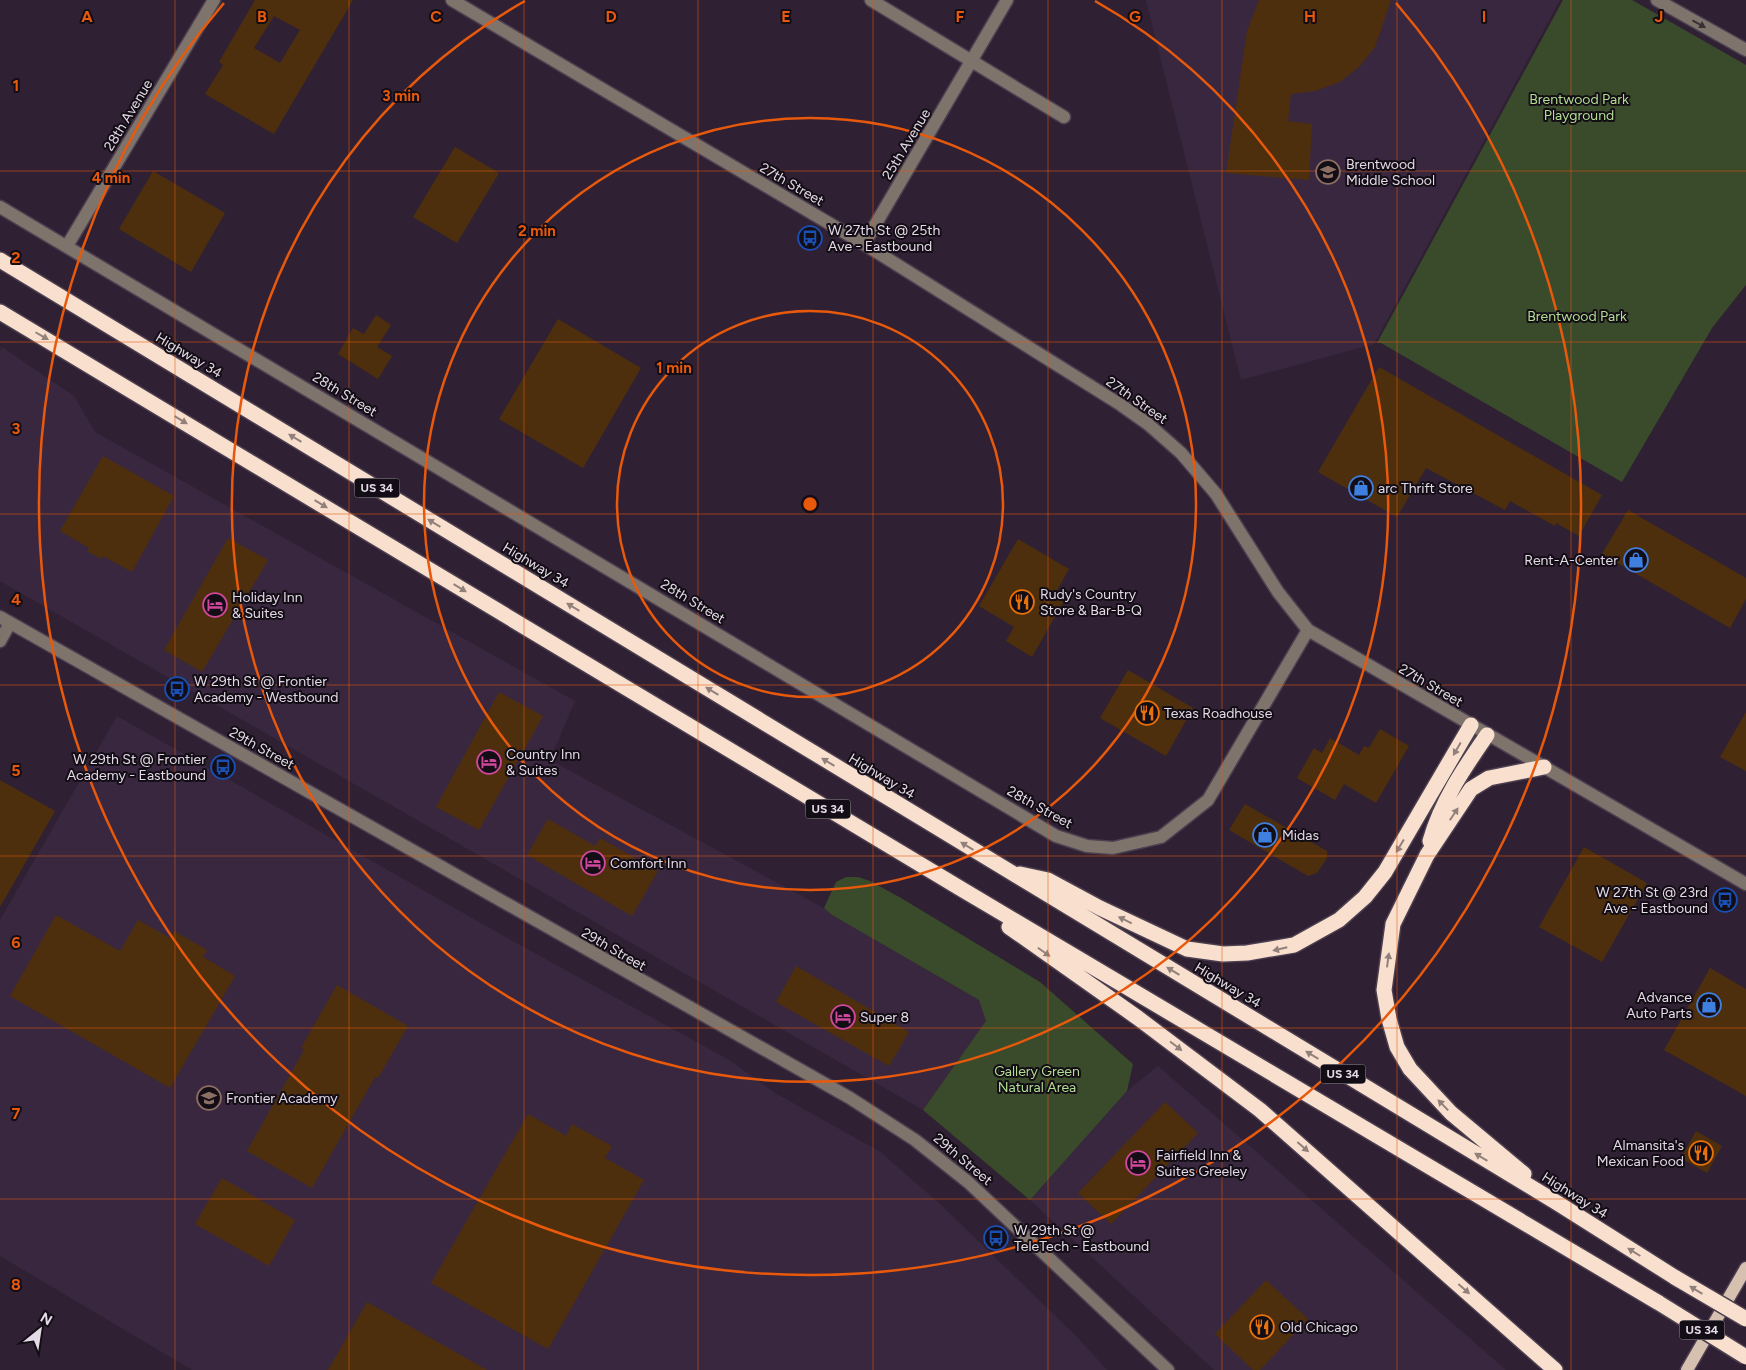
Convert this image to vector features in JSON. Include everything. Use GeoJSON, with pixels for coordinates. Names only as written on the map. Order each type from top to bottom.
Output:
{"type":"FeatureCollection","features":[{"type":"Feature","properties":{"kind":"highway","name":"Highway 34"},"geometry":{"type":"LineString","coordinates":[[0,260],[1560,1204],[1746,1320]]}},
{"type":"Feature","properties":{"kind":"highway","name":"US 34"},"geometry":{"type":"LineString","coordinates":[[0,312],[963,890],[1746,1356]]}},
{"type":"Feature","properties":{"kind":"highway"},"geometry":{"type":"LineString","coordinates":[[1009,872],[1048,880],[1109,912],[1188,949],[1224,954],[1247,953],[1294,946],[1339,920],[1365,897],[1385,872],[1471,725]]}},
{"type":"Feature","properties":{"kind":"highway"},"geometry":{"type":"LineString","coordinates":[[1427,855],[1434,826],[1446,800],[1488,735]]}},
{"type":"Feature","properties":{"kind":"highway"},"geometry":{"type":"LineString","coordinates":[[1544,767],[1506,774],[1480,782],[1471,789],[1427,855],[1394,924],[1384,990],[1388,1019],[1397,1047],[1410,1069],[1450,1113],[1560,1204]]}},
{"type":"Feature","properties":{"kind":"highway"},"geometry":{"type":"LineString","coordinates":[[963,890],[1016,933],[1138,1018],[1260,1110],[1555,1370]]}},
{"type":"Feature","properties":{"kind":"main road"},"geometry":{"type":"LineString","coordinates":[[1687,1370],[1745,1272]]}},
{"type":"Feature","properties":{"kind":"street","name":"28th Avenue"},"geometry":{"type":"LineString","coordinates":[[67,246],[214,0]]}},
{"type":"Feature","properties":{"kind":"street","name":"27th Street"},"geometry":{"type":"LineString","coordinates":[[452,0],[864,244],[1121,404],[1153,428],[1181,453],[1216,494],[1278,592],[1308,630],[1746,884]]}},
{"type":"Feature","properties":{"kind":"street"},"geometry":{"type":"LineString","coordinates":[[871,0],[974,60],[1064,117]]}},
{"type":"Feature","properties":{"kind":"street","name":"25th Avenue"},"geometry":{"type":"LineString","coordinates":[[864,244],[1008,0]]}},
{"type":"Feature","properties":{"kind":"street"},"geometry":{"type":"LineString","coordinates":[[1657,0],[1746,50]]}},
{"type":"Feature","properties":{"kind":"street","name":"28th Street"},"geometry":{"type":"LineString","coordinates":[[0,207],[1056,836],[1087,846],[1113,848],[1161,837],[1208,800],[1308,630]]}},
{"type":"Feature","properties":{"kind":"street"},"geometry":{"type":"LineString","coordinates":[[0,641],[5,620]]}},
{"type":"Feature","properties":{"kind":"street","name":"29th Street"},"geometry":{"type":"LineString","coordinates":[[5,620],[850,1098],[916,1140],[968,1182],[1168,1370]]}},
{"type":"Feature","properties":{"kind":"shaded area","name":"Brentwood Middle School"},"geometry":{"type":"Polygon","coordinates":[[[1146,0],[1560,0],[1374,344],[1241,380],[1146,0]]]}},
{"type":"Feature","properties":{"kind":"shaded area"},"geometry":{"type":"Polygon","coordinates":[[[2,347],[74,396],[95,432],[575,701],[550,760],[824,908],[832,915],[979,1000],[987,1021],[923,1110],[0,581],[0,351],[2,347]]]}},
{"type":"Feature","properties":{"kind":"shaded area"},"geometry":{"type":"Polygon","coordinates":[[[117,716],[509,939],[731,1061],[775,1093],[879,1151],[938,1202],[1077,1337],[1107,1370],[192,1370],[0,1256],[0,920],[117,716]]]}},
{"type":"Feature","properties":{"kind":"shaded area"},"geometry":{"type":"Polygon","coordinates":[[[1158,1066],[1506,1370],[1214,1370],[1030,1200],[1127,1091],[1158,1066]]]}},
{"type":"Feature","properties":{"kind":"green space","name":"Brentwood Park"},"geometry":{"type":"Polygon","coordinates":[[[1563,0],[1632,0],[1746,65],[1746,285],[1712,328],[1622,482],[1381,343],[1377,343],[1563,0]]]}},
{"type":"Feature","properties":{"kind":"green space","name":"Gallery Green Natural Area"},"geometry":{"type":"Polygon","coordinates":[[[846,877],[858,877],[870,881],[1040,982],[1133,1064],[1127,1091],[1030,1200],[923,1110],[986,1021],[979,1000],[832,915],[824,908],[836,882],[846,877]]]}},
{"type":"Feature","properties":{"kind":"building"},"geometry":{"type":"Polygon","coordinates":[[[255,0],[353,0],[274,134],[205,94],[223,65],[219,62],[255,0]],[[274,16],[254,48],[280,63],[300,30],[274,16]]]}},
{"type":"Feature","properties":{"kind":"building"},"geometry":{"type":"Polygon","coordinates":[[[1259,0],[1391,0],[1375,47],[1360,66],[1340,82],[1315,91],[1291,94],[1288,121],[1312,124],[1309,180],[1226,173],[1247,31],[1259,0]]]}},
{"type":"Feature","properties":{"kind":"building"},"geometry":{"type":"Polygon","coordinates":[[[455,147],[499,173],[457,243],[413,217],[455,147]]]}},
{"type":"Feature","properties":{"kind":"building"},"geometry":{"type":"Polygon","coordinates":[[[153,171],[225,213],[191,272],[119,229],[153,171]]]}},
{"type":"Feature","properties":{"kind":"building"},"geometry":{"type":"Polygon","coordinates":[[[376,315],[391,325],[377,347],[392,356],[378,379],[338,354],[353,328],[364,334],[376,315]]]}},
{"type":"Feature","properties":{"kind":"building"},"geometry":{"type":"Polygon","coordinates":[[[558,319],[641,368],[583,468],[499,419],[558,319]]]}},
{"type":"Feature","properties":{"kind":"building"},"geometry":{"type":"Polygon","coordinates":[[[1379,367],[1602,495],[1579,536],[1556,523],[1555,526],[1510,501],[1505,510],[1426,468],[1397,517],[1318,472],[1379,367]]]}},
{"type":"Feature","properties":{"kind":"building"},"geometry":{"type":"Polygon","coordinates":[[[103,456],[174,496],[132,572],[103,556],[101,559],[87,551],[89,548],[60,531],[103,456]]]}},
{"type":"Feature","properties":{"kind":"building"},"geometry":{"type":"Polygon","coordinates":[[[1628,510],[1746,578],[1746,599],[1730,628],[1602,554],[1628,510]]]}},
{"type":"Feature","properties":{"kind":"building","name":"Holiday Inn & Suites"},"geometry":{"type":"Polygon","coordinates":[[[228,538],[268,560],[202,672],[164,650],[228,538]]]}},
{"type":"Feature","properties":{"kind":"building","name":"Rudy's Country Store & Bar-B-Q"},"geometry":{"type":"Polygon","coordinates":[[[1018,539],[1069,569],[1056,592],[1066,597],[1032,657],[1006,641],[1014,627],[979,606],[1018,539]]]}},
{"type":"Feature","properties":{"kind":"building","name":"Texas Roadhouse"},"geometry":{"type":"Polygon","coordinates":[[[1128,670],[1193,708],[1166,756],[1100,718],[1128,670]]]}},
{"type":"Feature","properties":{"kind":"building","name":"Country Inn & Suites"},"geometry":{"type":"Polygon","coordinates":[[[499,692],[543,716],[479,830],[436,807],[499,692]]]}},
{"type":"Feature","properties":{"kind":"building"},"geometry":{"type":"Polygon","coordinates":[[[1746,712],[1746,771],[1720,757],[1746,712]]]}},
{"type":"Feature","properties":{"kind":"building"},"geometry":{"type":"Polygon","coordinates":[[[1380,729],[1409,746],[1376,803],[1344,784],[1335,800],[1297,778],[1314,748],[1322,753],[1330,738],[1359,755],[1364,746],[1369,748],[1380,729]]]}},
{"type":"Feature","properties":{"kind":"building"},"geometry":{"type":"Polygon","coordinates":[[[0,780],[55,811],[0,907],[0,780]]]}},
{"type":"Feature","properties":{"kind":"building"},"geometry":{"type":"Polygon","coordinates":[[[1245,804],[1327,851],[1327,858],[1317,873],[1308,876],[1229,830],[1245,804]]]}},
{"type":"Feature","properties":{"kind":"building","name":"Comfort Inn"},"geometry":{"type":"Polygon","coordinates":[[[548,819],[595,846],[600,838],[658,871],[632,916],[527,855],[548,819]]]}},
{"type":"Feature","properties":{"kind":"building"},"geometry":{"type":"Polygon","coordinates":[[[1584,847],[1647,883],[1602,962],[1539,927],[1584,847]]]}},
{"type":"Feature","properties":{"kind":"building"},"geometry":{"type":"Polygon","coordinates":[[[56,915],[120,951],[138,920],[170,938],[174,931],[207,950],[203,957],[235,976],[170,1088],[10,996],[56,915]]]}},
{"type":"Feature","properties":{"kind":"building","name":"Super 8"},"geometry":{"type":"Polygon","coordinates":[[[796,966],[909,1032],[889,1066],[776,1002],[796,966]]]}},
{"type":"Feature","properties":{"kind":"building"},"geometry":{"type":"Polygon","coordinates":[[[1710,968],[1746,989],[1746,1096],[1664,1050],[1710,968]]]}},
{"type":"Feature","properties":{"kind":"building"},"geometry":{"type":"Polygon","coordinates":[[[337,985],[408,1026],[378,1078],[375,1077],[312,1188],[247,1151],[304,1050],[301,1048],[337,985]]]}},
{"type":"Feature","properties":{"kind":"building","name":"Fairfield Inn & Suites Greeley"},"geometry":{"type":"Polygon","coordinates":[[[1165,1102],[1198,1133],[1111,1224],[1078,1193],[1165,1102]]]}},
{"type":"Feature","properties":{"kind":"building"},"geometry":{"type":"Polygon","coordinates":[[[528,1114],[566,1136],[572,1124],[612,1146],[605,1158],[644,1180],[548,1349],[431,1283],[528,1114]]]}},
{"type":"Feature","properties":{"kind":"building","name":"Almansita's Mexican Food"},"geometry":{"type":"Polygon","coordinates":[[[1696,1131],[1722,1146],[1707,1173],[1681,1158],[1696,1131]]]}},
{"type":"Feature","properties":{"kind":"building"},"geometry":{"type":"Polygon","coordinates":[[[222,1178],[295,1220],[269,1266],[195,1224],[222,1178]]]}},
{"type":"Feature","properties":{"kind":"building","name":"Old Chicago"},"geometry":{"type":"Polygon","coordinates":[[[1266,1280],[1308,1319],[1260,1370],[1253,1370],[1215,1334],[1266,1280]]]}},
{"type":"Feature","properties":{"kind":"building"},"geometry":{"type":"Polygon","coordinates":[[[367,1302],[487,1370],[328,1370],[367,1302]]]}},
{"type":"Feature","properties":{"kind":"place","name":"Brentwood Middle School"},"geometry":{"type":"Point","coordinates":[1328,172]}},
{"type":"Feature","properties":{"kind":"place","name":"W 27th St @ 25th Ave - Eastbound"},"geometry":{"type":"Point","coordinates":[810,238]}},
{"type":"Feature","properties":{"kind":"place","name":"arc Thrift Store"},"geometry":{"type":"Point","coordinates":[1361,488]}},
{"type":"Feature","properties":{"kind":"place","name":"Rent-A-Center"},"geometry":{"type":"Point","coordinates":[1636,560]}},
{"type":"Feature","properties":{"kind":"place","name":"Rudy's Country Store & Bar-B-Q"},"geometry":{"type":"Point","coordinates":[1022,602]}},
{"type":"Feature","properties":{"kind":"place","name":"Holiday Inn & Suites"},"geometry":{"type":"Point","coordinates":[215,605]}},
{"type":"Feature","properties":{"kind":"place","name":"W 29th St @ Frontier Academy - Westbound"},"geometry":{"type":"Point","coordinates":[177,689]}},
{"type":"Feature","properties":{"kind":"place","name":"Texas Roadhouse"},"geometry":{"type":"Point","coordinates":[1147,713]}},
{"type":"Feature","properties":{"kind":"place","name":"Country Inn & Suites"},"geometry":{"type":"Point","coordinates":[489,762]}},
{"type":"Feature","properties":{"kind":"place","name":"W 29th St @ Frontier Academy - Eastbound"},"geometry":{"type":"Point","coordinates":[223,767]}},
{"type":"Feature","properties":{"kind":"place","name":"Midas"},"geometry":{"type":"Point","coordinates":[1265,835]}},
{"type":"Feature","properties":{"kind":"place","name":"Comfort Inn"},"geometry":{"type":"Point","coordinates":[593,863]}},
{"type":"Feature","properties":{"kind":"place","name":"W 27th St @ 23rd Ave - Eastbound"},"geometry":{"type":"Point","coordinates":[1725,900]}},
{"type":"Feature","properties":{"kind":"place","name":"Advance Auto Parts"},"geometry":{"type":"Point","coordinates":[1709,1005]}},
{"type":"Feature","properties":{"kind":"place","name":"Super 8"},"geometry":{"type":"Point","coordinates":[843,1017]}},
{"type":"Feature","properties":{"kind":"place","name":"Frontier Academy"},"geometry":{"type":"Point","coordinates":[209,1098]}},
{"type":"Feature","properties":{"kind":"place","name":"Almansita's Mexican Food"},"geometry":{"type":"Point","coordinates":[1701,1153]}},
{"type":"Feature","properties":{"kind":"place","name":"Fairfield Inn & Suites Greeley"},"geometry":{"type":"Point","coordinates":[1138,1163]}},
{"type":"Feature","properties":{"kind":"place","name":"W 29th St @ TeleTech - Eastbound"},"geometry":{"type":"Point","coordinates":[996,1238]}},
{"type":"Feature","properties":{"kind":"place","name":"Old Chicago"},"geometry":{"type":"Point","coordinates":[1262,1327]}},
{"type":"Feature","properties":{"kind":"park label","name":"Brentwood Park Playground"},"geometry":{"type":"Point","coordinates":[1579,108]}}]}
